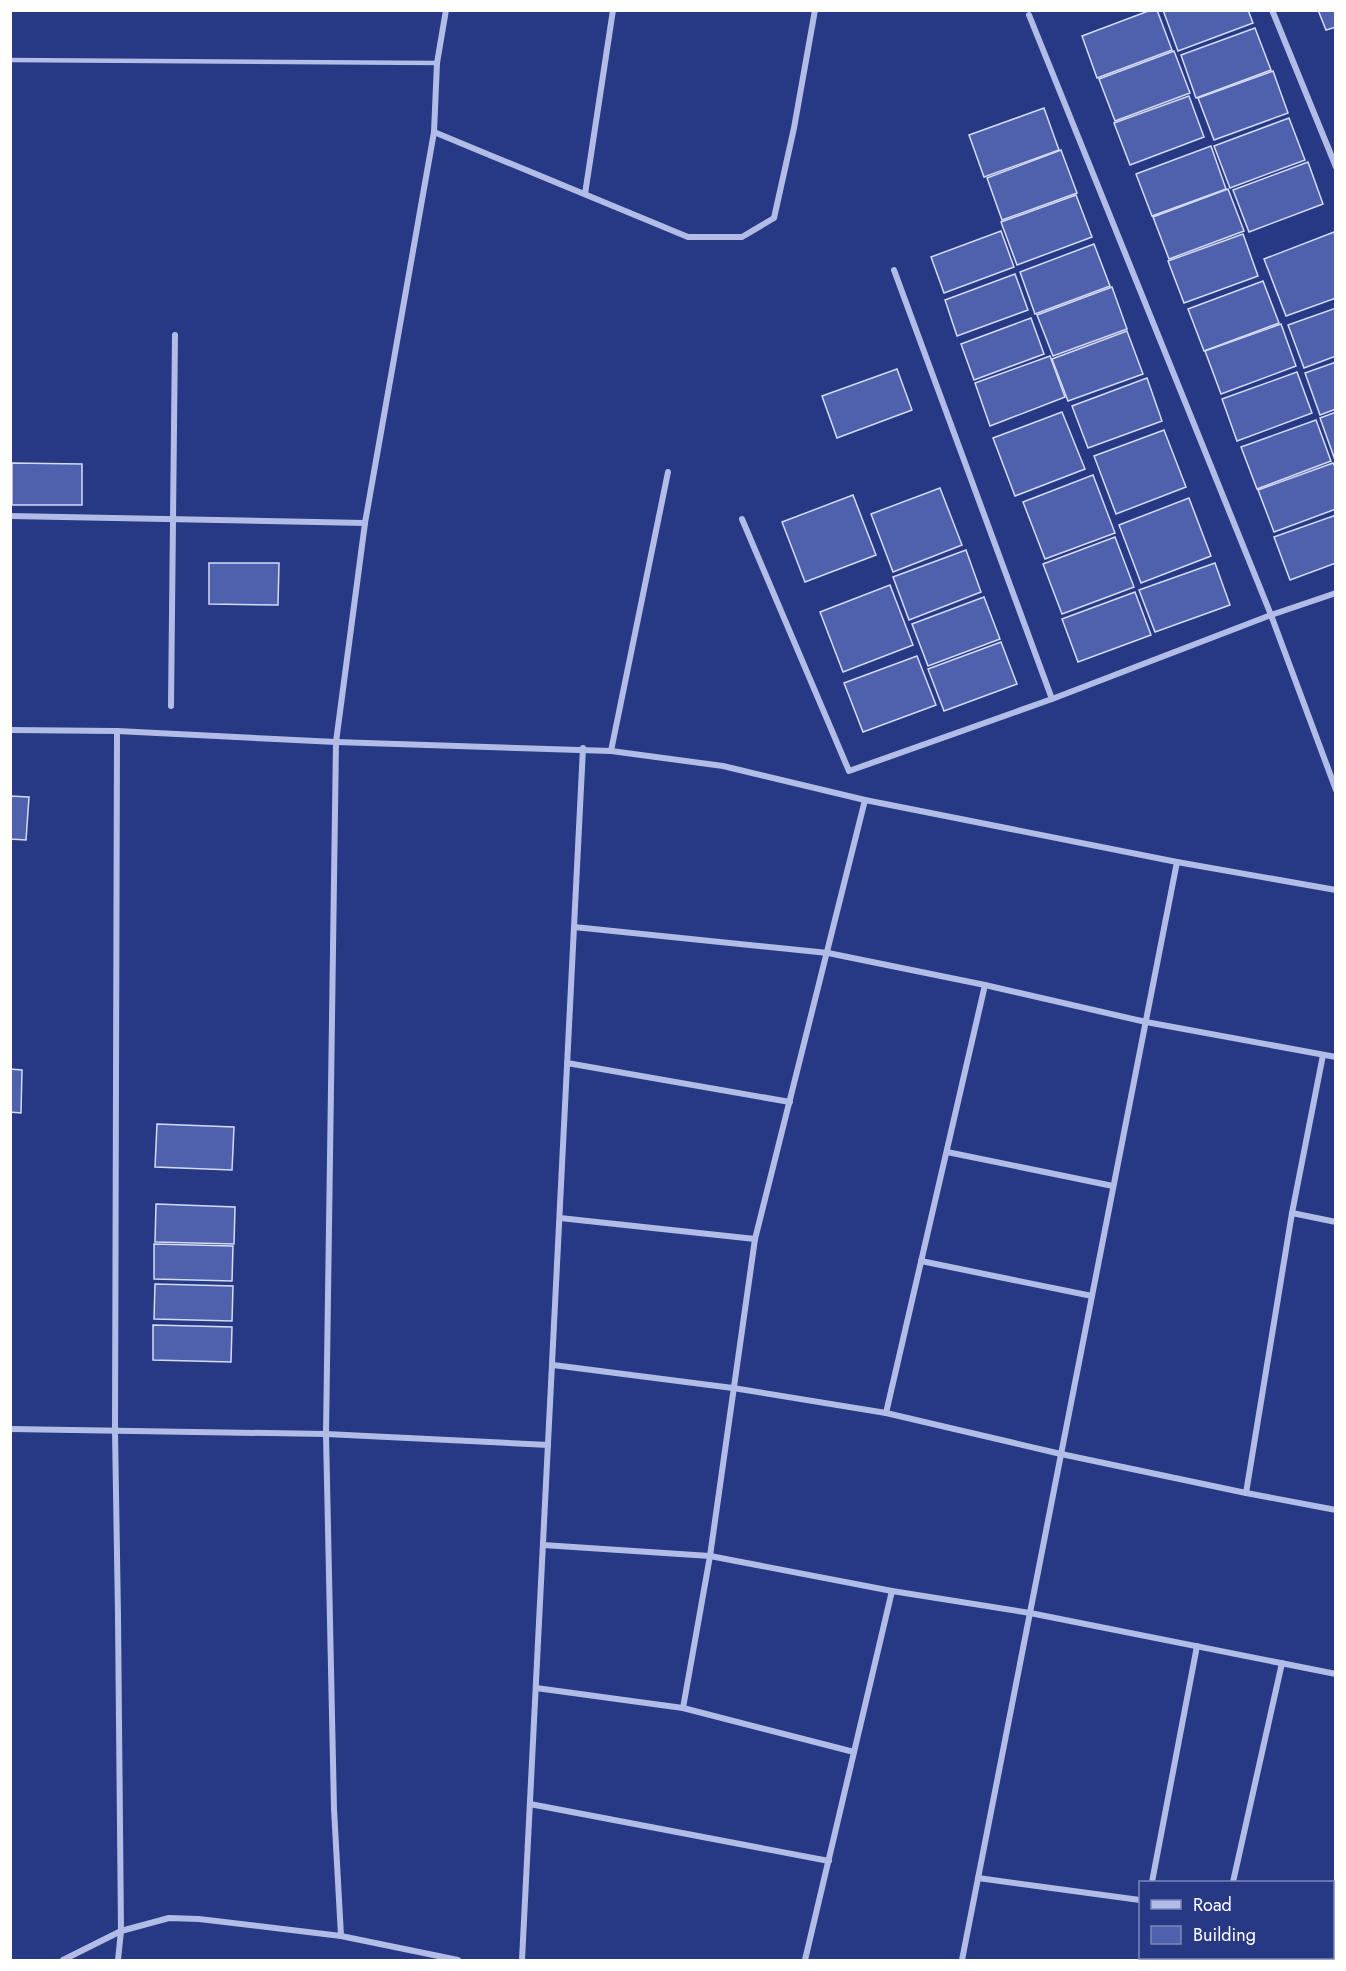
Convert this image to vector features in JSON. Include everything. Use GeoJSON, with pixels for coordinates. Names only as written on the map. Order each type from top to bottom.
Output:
{"type":"FeatureCollection","features":[{"type":"Feature","properties":{"kind":"street"},"geometry":{"type":"LineString","coordinates":[[341,1935],[334,1809],[326,1434],[336,742],[365,523],[434,132],[437,63],[446,10]]}},
{"type":"Feature","properties":{"kind":"street"},"geometry":{"type":"LineString","coordinates":[[585,194],[613,10]]}},
{"type":"Feature","properties":{"kind":"street"},"geometry":{"type":"LineString","coordinates":[[434,132],[688,237],[742,237],[774,218],[794,128],[815,10]]}},
{"type":"Feature","properties":{"kind":"street"},"geometry":{"type":"LineString","coordinates":[[1272,10],[1335,168]]}},
{"type":"Feature","properties":{"kind":"street"},"geometry":{"type":"LineString","coordinates":[[1029,15],[1271,615],[1335,790]]}},
{"type":"Feature","properties":{"kind":"street"},"geometry":{"type":"LineString","coordinates":[[894,270],[1052,699]]}},
{"type":"Feature","properties":{"kind":"street"},"geometry":{"type":"LineString","coordinates":[[171,705],[175,519],[175,335]]}},
{"type":"Feature","properties":{"kind":"street"},"geometry":{"type":"LineString","coordinates":[[611,751],[668,472]]}},
{"type":"Feature","properties":{"kind":"street"},"geometry":{"type":"LineString","coordinates":[[10,516],[365,523]]}},
{"type":"Feature","properties":{"kind":"street"},"geometry":{"type":"LineString","coordinates":[[742,519],[849,771],[1052,699],[1271,615],[1335,593]]}},
{"type":"Feature","properties":{"kind":"street"},"geometry":{"type":"LineString","coordinates":[[10,730],[117,731],[336,742],[583,748],[611,751],[723,766],[865,800],[1177,862],[1335,890]]}},
{"type":"Feature","properties":{"kind":"street"},"geometry":{"type":"LineString","coordinates":[[117,731],[115,1431],[121,1931],[117,1960]]}},
{"type":"Feature","properties":{"kind":"street"},"geometry":{"type":"LineString","coordinates":[[522,1960],[583,748]]}},
{"type":"Feature","properties":{"kind":"street"},"geometry":{"type":"LineString","coordinates":[[683,1708],[710,1556],[755,1239],[865,800]]}},
{"type":"Feature","properties":{"kind":"street"},"geometry":{"type":"LineString","coordinates":[[962,1960],[1177,862]]}},
{"type":"Feature","properties":{"kind":"street"},"geometry":{"type":"LineString","coordinates":[[574,927],[828,953],[985,985],[1146,1022],[1335,1057]]}},
{"type":"Feature","properties":{"kind":"street"},"geometry":{"type":"LineString","coordinates":[[886,1413],[985,985]]}},
{"type":"Feature","properties":{"kind":"street"},"geometry":{"type":"LineString","coordinates":[[1246,1493],[1292,1213],[1323,1055]]}},
{"type":"Feature","properties":{"kind":"street"},"geometry":{"type":"LineString","coordinates":[[567,1063],[790,1102]]}},
{"type":"Feature","properties":{"kind":"street"},"geometry":{"type":"LineString","coordinates":[[946,1152],[1113,1186]]}},
{"type":"Feature","properties":{"kind":"street"},"geometry":{"type":"LineString","coordinates":[[1292,1213],[1335,1222]]}},
{"type":"Feature","properties":{"kind":"street"},"geometry":{"type":"LineString","coordinates":[[560,1218],[755,1239]]}},
{"type":"Feature","properties":{"kind":"street"},"geometry":{"type":"LineString","coordinates":[[921,1261],[1092,1296]]}},
{"type":"Feature","properties":{"kind":"street"},"geometry":{"type":"LineString","coordinates":[[552,1365],[733,1388],[886,1413],[1061,1454],[1335,1510]]}},
{"type":"Feature","properties":{"kind":"street"},"geometry":{"type":"LineString","coordinates":[[10,1429],[326,1434],[548,1445]]}},
{"type":"Feature","properties":{"kind":"street"},"geometry":{"type":"LineString","coordinates":[[543,1545],[710,1556],[892,1591],[1030,1613],[1335,1674]]}},
{"type":"Feature","properties":{"kind":"street"},"geometry":{"type":"LineString","coordinates":[[806,1960],[892,1591]]}},
{"type":"Feature","properties":{"kind":"street"},"geometry":{"type":"LineString","coordinates":[[1152,1881],[1197,1646]]}},
{"type":"Feature","properties":{"kind":"street"},"geometry":{"type":"LineString","coordinates":[[1233,1881],[1282,1663]]}},
{"type":"Feature","properties":{"kind":"street"},"geometry":{"type":"LineString","coordinates":[[536,1688],[683,1708],[854,1752]]}},
{"type":"Feature","properties":{"kind":"street"},"geometry":{"type":"LineString","coordinates":[[530,1804],[829,1861]]}},
{"type":"Feature","properties":{"kind":"street"},"geometry":{"type":"LineString","coordinates":[[978,1878],[1139,1900]]}},
{"type":"Feature","properties":{"kind":"street"},"geometry":{"type":"LineString","coordinates":[[63,1960],[121,1931],[169,1918],[341,1935],[458,1960]]}},
{"type":"Feature","properties":{"kind":"lane"},"geometry":{"type":"LineString","coordinates":[[10,60],[437,63]]}},
{"type":"Feature","properties":{"kind":"building"},"geometry":{"type":"Polygon","coordinates":[[[1151,10],[1157,10],[1172,50],[1097,78],[1082,36],[1151,10]]]}},
{"type":"Feature","properties":{"kind":"building"},"geometry":{"type":"Polygon","coordinates":[[[1163,10],[1248,10],[1253,23],[1178,51],[1163,10]]]}},
{"type":"Feature","properties":{"kind":"building"},"geometry":{"type":"Polygon","coordinates":[[[1318,10],[1336,10],[1336,27],[1326,30],[1318,10]]]}},
{"type":"Feature","properties":{"kind":"building"},"geometry":{"type":"Polygon","coordinates":[[[1255,28],[1271,70],[1196,98],[1181,55],[1255,28]]]}},
{"type":"Feature","properties":{"kind":"building"},"geometry":{"type":"Polygon","coordinates":[[[1174,51],[1190,93],[1115,121],[1099,79],[1174,51]]]}},
{"type":"Feature","properties":{"kind":"building"},"geometry":{"type":"Polygon","coordinates":[[[1273,71],[1288,113],[1214,140],[1198,98],[1273,71]]]}},
{"type":"Feature","properties":{"kind":"building"},"geometry":{"type":"Polygon","coordinates":[[[1189,96],[1204,137],[1130,165],[1114,123],[1189,96]]]}},
{"type":"Feature","properties":{"kind":"building"},"geometry":{"type":"Polygon","coordinates":[[[1044,108],[1059,150],[984,177],[969,135],[1044,108]]]}},
{"type":"Feature","properties":{"kind":"building"},"geometry":{"type":"Polygon","coordinates":[[[1289,118],[1305,160],[1230,188],[1214,146],[1289,118]]]}},
{"type":"Feature","properties":{"kind":"building"},"geometry":{"type":"Polygon","coordinates":[[[1211,146],[1226,189],[1152,216],[1136,174],[1211,146]]]}},
{"type":"Feature","properties":{"kind":"building"},"geometry":{"type":"Polygon","coordinates":[[[1061,150],[1077,193],[1002,220],[987,178],[1061,150]]]}},
{"type":"Feature","properties":{"kind":"building"},"geometry":{"type":"Polygon","coordinates":[[[1308,162],[1323,204],[1249,232],[1233,190],[1308,162]]]}},
{"type":"Feature","properties":{"kind":"building"},"geometry":{"type":"Polygon","coordinates":[[[1228,189],[1244,231],[1169,259],[1153,217],[1228,189]]]}},
{"type":"Feature","properties":{"kind":"building"},"geometry":{"type":"Polygon","coordinates":[[[1076,195],[1092,237],[1017,265],[1001,222],[1076,195]]]}},
{"type":"Feature","properties":{"kind":"building"},"geometry":{"type":"Polygon","coordinates":[[[1001,231],[1014,267],[944,293],[931,257],[1001,231]]]}},
{"type":"Feature","properties":{"kind":"building"},"geometry":{"type":"Polygon","coordinates":[[[1334,232],[1336,237],[1336,298],[1286,316],[1264,259],[1334,232]]]}},
{"type":"Feature","properties":{"kind":"building"},"geometry":{"type":"Polygon","coordinates":[[[1243,234],[1258,276],[1184,303],[1168,261],[1243,234]]]}},
{"type":"Feature","properties":{"kind":"building"},"geometry":{"type":"Polygon","coordinates":[[[1094,244],[1110,286],[1035,314],[1020,272],[1094,244]]]}},
{"type":"Feature","properties":{"kind":"building"},"geometry":{"type":"Polygon","coordinates":[[[1015,274],[1028,310],[957,336],[945,300],[1015,274]]]}},
{"type":"Feature","properties":{"kind":"building"},"geometry":{"type":"Polygon","coordinates":[[[1263,281],[1279,323],[1204,351],[1188,309],[1263,281]]]}},
{"type":"Feature","properties":{"kind":"building"},"geometry":{"type":"Polygon","coordinates":[[[1112,287],[1127,329],[1053,356],[1037,315],[1112,287]]]}},
{"type":"Feature","properties":{"kind":"building"},"geometry":{"type":"Polygon","coordinates":[[[1336,308],[1336,356],[1304,368],[1288,325],[1336,308]]]}},
{"type":"Feature","properties":{"kind":"building"},"geometry":{"type":"Polygon","coordinates":[[[1031,318],[1044,354],[974,380],[961,344],[1031,318]]]}},
{"type":"Feature","properties":{"kind":"building"},"geometry":{"type":"Polygon","coordinates":[[[1281,324],[1296,366],[1221,394],[1205,351],[1281,324]]]}},
{"type":"Feature","properties":{"kind":"building"},"geometry":{"type":"Polygon","coordinates":[[[1127,331],[1143,374],[1068,401],[1052,359],[1127,331]]]}},
{"type":"Feature","properties":{"kind":"building"},"geometry":{"type":"Polygon","coordinates":[[[1050,356],[1065,397],[990,426],[975,383],[1050,356]]]}},
{"type":"Feature","properties":{"kind":"building"},"geometry":{"type":"Polygon","coordinates":[[[1336,362],[1336,409],[1320,415],[1305,373],[1336,362]]]}},
{"type":"Feature","properties":{"kind":"building"},"geometry":{"type":"Polygon","coordinates":[[[897,369],[912,410],[837,438],[822,396],[897,369]]]}},
{"type":"Feature","properties":{"kind":"building"},"geometry":{"type":"Polygon","coordinates":[[[1297,372],[1312,413],[1237,441],[1222,399],[1297,372]]]}},
{"type":"Feature","properties":{"kind":"building"},"geometry":{"type":"Polygon","coordinates":[[[1147,378],[1162,421],[1088,448],[1072,406],[1147,378]]]}},
{"type":"Feature","properties":{"kind":"building"},"geometry":{"type":"Polygon","coordinates":[[[1062,412],[1085,469],[1015,496],[993,438],[1062,412]]]}},
{"type":"Feature","properties":{"kind":"building"},"geometry":{"type":"Polygon","coordinates":[[[1336,412],[1336,460],[1335,460],[1320,418],[1336,412]]]}},
{"type":"Feature","properties":{"kind":"building"},"geometry":{"type":"Polygon","coordinates":[[[1316,420],[1331,461],[1257,489],[1241,447],[1316,420]]]}},
{"type":"Feature","properties":{"kind":"building"},"geometry":{"type":"Polygon","coordinates":[[[1164,430],[1186,487],[1116,514],[1094,456],[1164,430]]]}},
{"type":"Feature","properties":{"kind":"building"},"geometry":{"type":"Polygon","coordinates":[[[12,463],[82,464],[82,505],[12,505],[12,463]]]}},
{"type":"Feature","properties":{"kind":"building"},"geometry":{"type":"Polygon","coordinates":[[[1333,463],[1336,469],[1336,509],[1274,532],[1258,490],[1333,463]]]}},
{"type":"Feature","properties":{"kind":"building"},"geometry":{"type":"Polygon","coordinates":[[[1093,475],[1115,533],[1045,559],[1023,502],[1093,475]]]}},
{"type":"Feature","properties":{"kind":"building"},"geometry":{"type":"Polygon","coordinates":[[[940,488],[962,545],[893,572],[871,514],[940,488]]]}},
{"type":"Feature","properties":{"kind":"building"},"geometry":{"type":"Polygon","coordinates":[[[853,495],[876,555],[805,582],[782,522],[853,495]]]}},
{"type":"Feature","properties":{"kind":"building"},"geometry":{"type":"Polygon","coordinates":[[[1189,498],[1211,556],[1141,583],[1119,525],[1189,498]]]}},
{"type":"Feature","properties":{"kind":"building"},"geometry":{"type":"Polygon","coordinates":[[[1336,515],[1336,563],[1290,580],[1274,537],[1336,515]]]}},
{"type":"Feature","properties":{"kind":"building"},"geometry":{"type":"Polygon","coordinates":[[[1115,537],[1134,587],[1062,614],[1043,564],[1115,537]]]}},
{"type":"Feature","properties":{"kind":"building"},"geometry":{"type":"Polygon","coordinates":[[[966,550],[981,592],[909,620],[893,577],[966,550]]]}},
{"type":"Feature","properties":{"kind":"building"},"geometry":{"type":"Polygon","coordinates":[[[209,563],[279,563],[278,605],[209,604],[209,563]]]}},
{"type":"Feature","properties":{"kind":"building"},"geometry":{"type":"Polygon","coordinates":[[[1215,563],[1230,605],[1155,632],[1139,590],[1215,563]]]}},
{"type":"Feature","properties":{"kind":"building"},"geometry":{"type":"Polygon","coordinates":[[[890,585],[913,645],[843,672],[820,612],[890,585]]]}},
{"type":"Feature","properties":{"kind":"building"},"geometry":{"type":"Polygon","coordinates":[[[1135,592],[1151,635],[1078,662],[1062,619],[1135,592]]]}},
{"type":"Feature","properties":{"kind":"building"},"geometry":{"type":"Polygon","coordinates":[[[984,597],[1000,639],[928,666],[912,624],[984,597]]]}},
{"type":"Feature","properties":{"kind":"building"},"geometry":{"type":"Polygon","coordinates":[[[1001,642],[1017,684],[944,711],[928,669],[1001,642]]]}},
{"type":"Feature","properties":{"kind":"building"},"geometry":{"type":"Polygon","coordinates":[[[917,656],[936,705],[863,732],[844,683],[917,656]]]}},
{"type":"Feature","properties":{"kind":"building"},"geometry":{"type":"Polygon","coordinates":[[[10,796],[29,797],[26,840],[10,839],[10,796]]]}},
{"type":"Feature","properties":{"kind":"building"},"geometry":{"type":"Polygon","coordinates":[[[10,1069],[22,1070],[21,1113],[10,1112],[10,1069]]]}},
{"type":"Feature","properties":{"kind":"building"},"geometry":{"type":"Polygon","coordinates":[[[157,1124],[234,1127],[232,1170],[155,1167],[157,1124]]]}},
{"type":"Feature","properties":{"kind":"building"},"geometry":{"type":"Polygon","coordinates":[[[156,1204],[235,1207],[234,1244],[155,1242],[156,1204]]]}},
{"type":"Feature","properties":{"kind":"building"},"geometry":{"type":"Polygon","coordinates":[[[154,1244],[233,1246],[232,1281],[154,1279],[154,1244]]]}},
{"type":"Feature","properties":{"kind":"building"},"geometry":{"type":"Polygon","coordinates":[[[155,1284],[233,1286],[232,1321],[154,1319],[155,1284]]]}},
{"type":"Feature","properties":{"kind":"building"},"geometry":{"type":"Polygon","coordinates":[[[153,1325],[232,1327],[231,1362],[153,1360],[153,1325]]]}}]}
